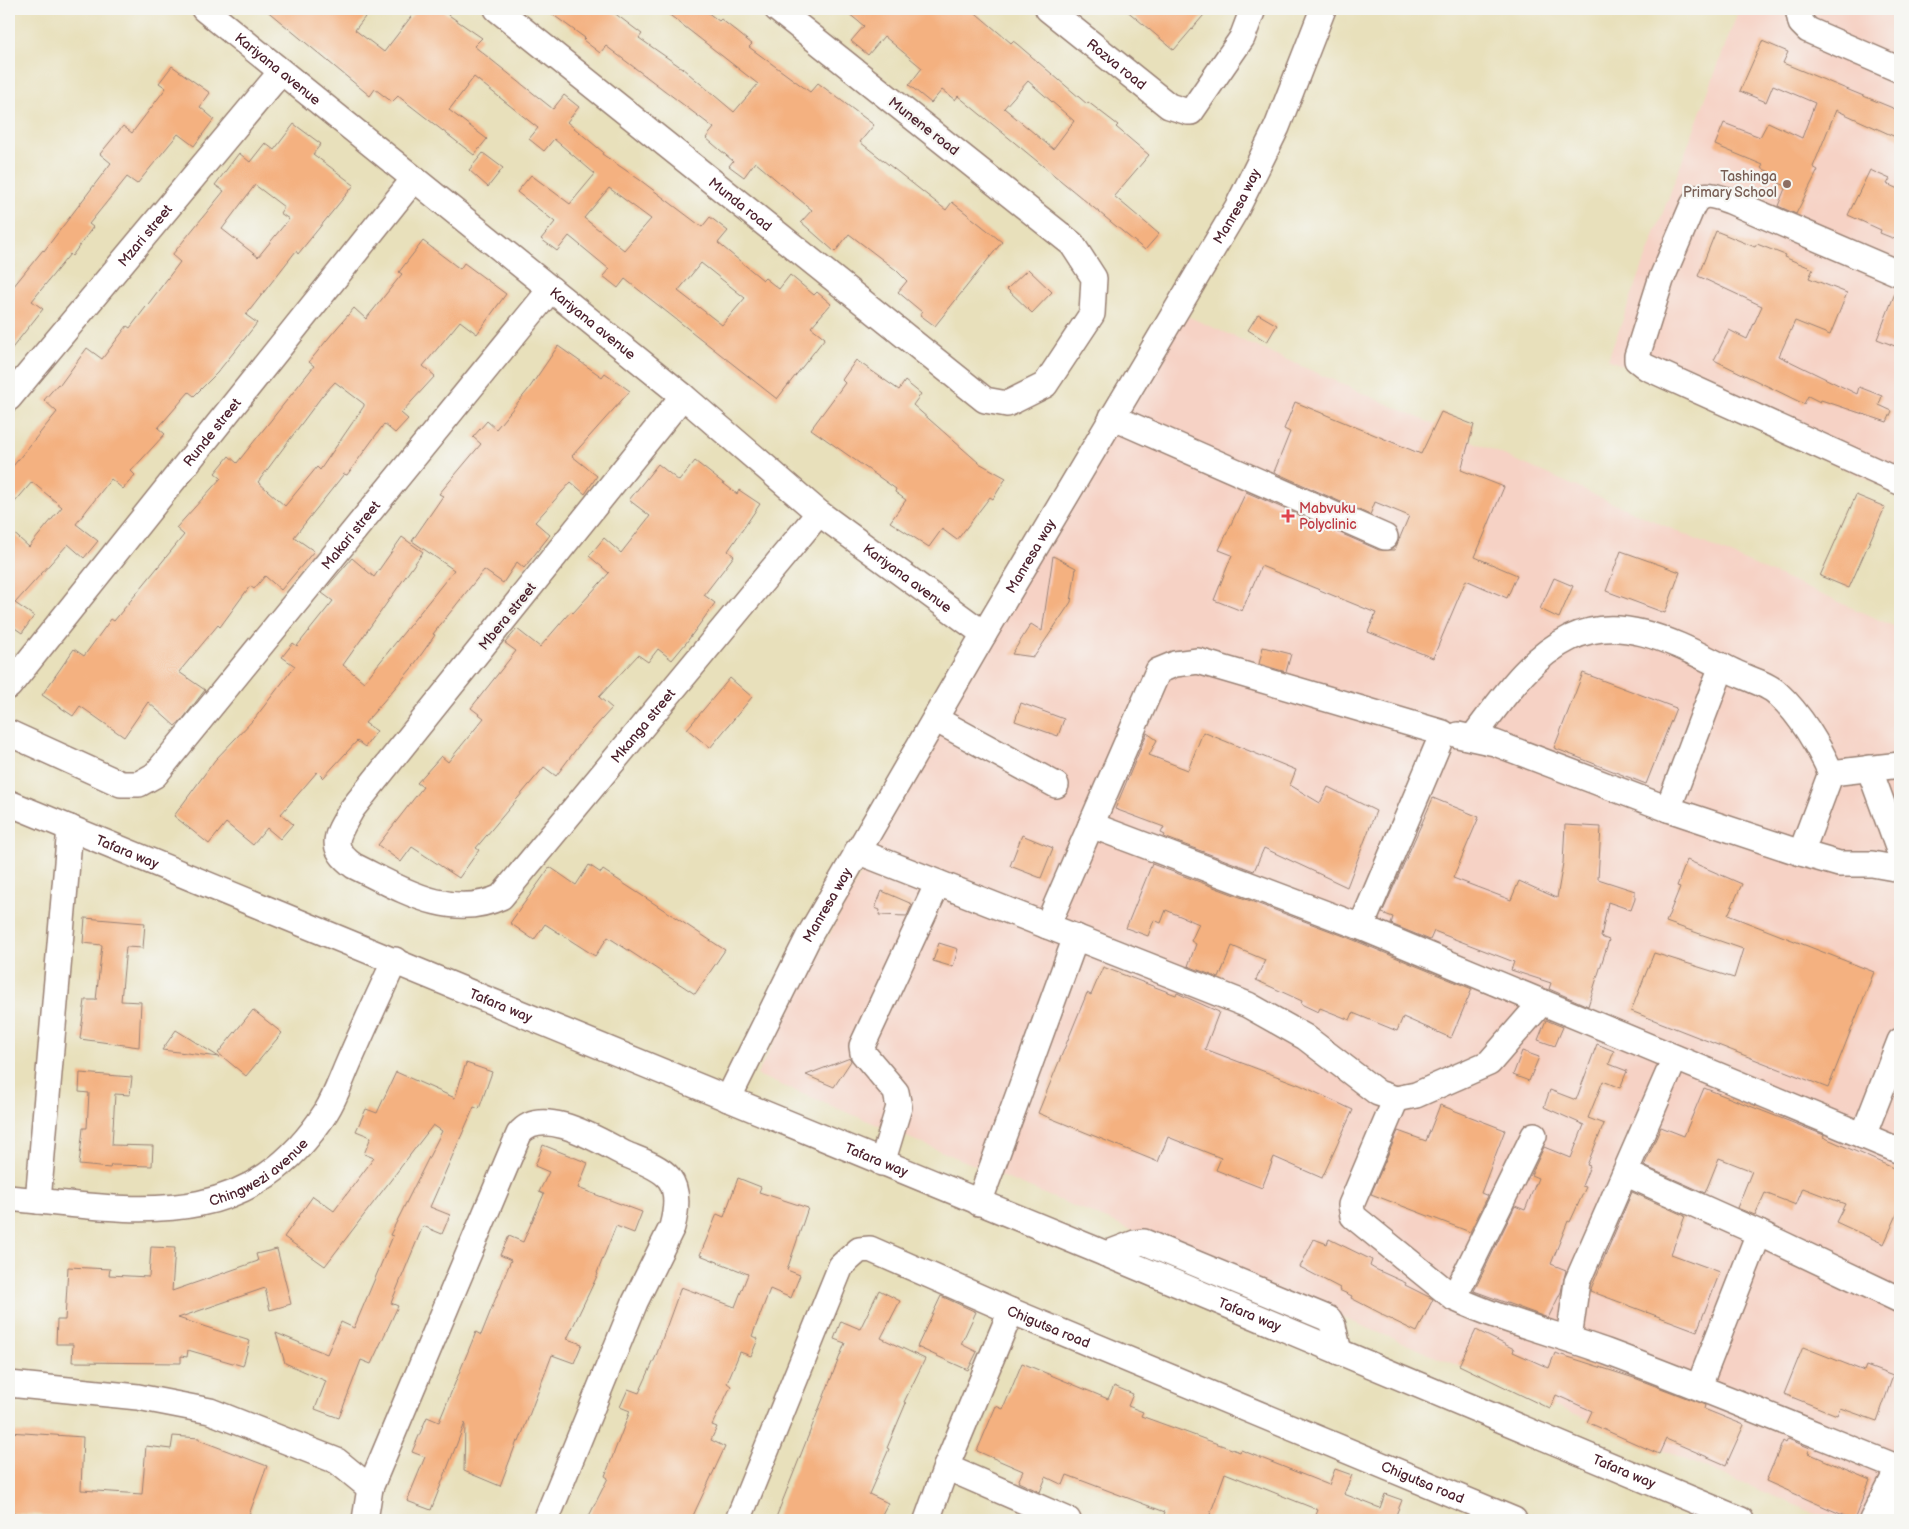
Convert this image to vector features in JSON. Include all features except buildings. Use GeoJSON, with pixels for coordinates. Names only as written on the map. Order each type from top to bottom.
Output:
{"type":"FeatureCollection","features":[{"type":"Feature","properties":{"kind":"street","name":"Kariyana avenue"},"geometry":{"type":"LineString","coordinates":[[204,9],[683,396],[819,513],[984,634]]}},
{"type":"Feature","properties":{"kind":"street","name":"Munda road"},"geometry":{"type":"LineString","coordinates":[[497,9],[984,400]]}},
{"type":"Feature","properties":{"kind":"street","name":"Munene road"},"geometry":{"type":"LineString","coordinates":[[777,9],[1072,244],[1094,278],[1092,314],[1045,385],[1007,404],[984,400]]}},
{"type":"Feature","properties":{"kind":"street","name":"Rozva road"},"geometry":{"type":"LineString","coordinates":[[1048,9],[1169,106],[1188,112],[1191,112],[1242,38],[1253,9]]}},
{"type":"Feature","properties":{"kind":"street","name":"Manresa way"},"geometry":{"type":"LineString","coordinates":[[728,1099],[809,936],[857,851],[1236,208],[1278,127],[1323,9]]}},
{"type":"Feature","properties":{"kind":"street"},"geometry":{"type":"LineString","coordinates":[[1798,9],[1801,23],[1808,30],[1900,70]]}},
{"type":"Feature","properties":{"kind":"street","name":"Mzari street"},"geometry":{"type":"LineString","coordinates":[[9,398],[281,72]]}},
{"type":"Feature","properties":{"kind":"street","name":"Runde street"},"geometry":{"type":"LineString","coordinates":[[9,686],[414,179]]}},
{"type":"Feature","properties":{"kind":"street"},"geometry":{"type":"LineString","coordinates":[[1900,274],[1730,201],[1712,195],[1701,196],[1696,198],[1662,280],[1637,358],[1646,367],[1900,482]]}},
{"type":"Feature","properties":{"kind":"street","name":"Makari street"},"geometry":{"type":"LineString","coordinates":[[9,733],[113,781],[135,784],[149,780],[173,755],[551,289]]}},
{"type":"Feature","properties":{"kind":"street","name":"Mbera street"},"geometry":{"type":"LineString","coordinates":[[336,840],[352,809],[384,766],[683,396]]}},
{"type":"Feature","properties":{"kind":"street"},"geometry":{"type":"LineString","coordinates":[[1112,417],[1385,537]]}},
{"type":"Feature","properties":{"kind":"street","name":"Mkanga street"},"geometry":{"type":"LineString","coordinates":[[336,840],[338,852],[354,866],[426,900],[448,905],[466,906],[501,897],[819,513]]}},
{"type":"Feature","properties":{"kind":"street"},"geometry":{"type":"LineString","coordinates":[[1473,737],[1528,666],[1570,638],[1596,629],[1620,629],[1662,637],[1778,693],[1824,757],[1831,773],[1802,853]]}},
{"type":"Feature","properties":{"kind":"street"},"geometry":{"type":"LineString","coordinates":[[1047,926],[1158,671],[1175,664],[1198,661],[1443,733],[1473,737],[1504,746],[1668,809],[1839,864],[1872,864],[1900,869]]}},
{"type":"Feature","properties":{"kind":"street"},"geometry":{"type":"LineString","coordinates":[[1668,809],[1722,666]]}},
{"type":"Feature","properties":{"kind":"street"},"geometry":{"type":"LineString","coordinates":[[935,719],[1056,784]]}},
{"type":"Feature","properties":{"kind":"street"},"geometry":{"type":"LineString","coordinates":[[1362,927],[1443,733]]}},
{"type":"Feature","properties":{"kind":"street"},"geometry":{"type":"LineString","coordinates":[[1831,773],[1900,765]]}},
{"type":"Feature","properties":{"kind":"street"},"geometry":{"type":"LineString","coordinates":[[1869,768],[1900,853]]}},
{"type":"Feature","properties":{"kind":"street","name":"Tafara way"},"geometry":{"type":"LineString","coordinates":[[9,803],[1106,1254],[1741,1520]]}},
{"type":"Feature","properties":{"kind":"street"},"geometry":{"type":"LineString","coordinates":[[1091,824],[1362,927],[1900,1151]]}},
{"type":"Feature","properties":{"kind":"street"},"geometry":{"type":"LineString","coordinates":[[38,1201],[70,828]]}},
{"type":"Feature","properties":{"kind":"street"},"geometry":{"type":"LineString","coordinates":[[857,851],[1248,1005],[1305,1036],[1378,1093],[1396,1099],[1416,1095],[1489,1063],[1542,1002]]}},
{"type":"Feature","properties":{"kind":"street"},"geometry":{"type":"LineString","coordinates":[[882,1163],[899,1107],[899,1098],[862,1053],[862,1046],[938,883]]}},
{"type":"Feature","properties":{"kind":"street"},"geometry":{"type":"LineString","coordinates":[[979,1203],[1076,937]]}},
{"type":"Feature","properties":{"kind":"street","name":"Chingwezi avenue"},"geometry":{"type":"LineString","coordinates":[[9,1198],[143,1209],[182,1207],[229,1196],[275,1171],[305,1140],[327,1111],[394,960]]}},
{"type":"Feature","properties":{"kind":"street"},"geometry":{"type":"LineString","coordinates":[[1863,1136],[1900,1042]]}},
{"type":"Feature","properties":{"kind":"street"},"geometry":{"type":"LineString","coordinates":[[1569,1338],[1577,1282],[1676,1058]]}},
{"type":"Feature","properties":{"kind":"street"},"geometry":{"type":"LineString","coordinates":[[1396,1099],[1351,1205],[1353,1216],[1454,1298],[1474,1307],[1569,1338],[1699,1386],[1900,1467],[1884,1515]]}},
{"type":"Feature","properties":{"kind":"street"},"geometry":{"type":"LineString","coordinates":[[365,1520],[370,1488],[519,1134],[527,1126],[552,1123],[573,1128],[661,1171],[673,1187],[675,1214],[672,1227],[635,1302],[546,1520]]}},
{"type":"Feature","properties":{"kind":"street"},"geometry":{"type":"LineString","coordinates":[[1454,1298],[1534,1135]]}},
{"type":"Feature","properties":{"kind":"street"},"geometry":{"type":"LineString","coordinates":[[1625,1173],[1760,1233],[1900,1300]]}},
{"type":"Feature","properties":{"kind":"street"},"geometry":{"type":"LineString","coordinates":[[1699,1386],[1760,1233]]}},
{"type":"Feature","properties":{"kind":"street","name":"Chigutsa road"},"geometry":{"type":"LineString","coordinates":[[738,1520],[841,1266],[859,1250],[870,1249],[1011,1311],[1514,1520]]}},
{"type":"Feature","properties":{"kind":"street"},"geometry":{"type":"LineString","coordinates":[[927,1520],[946,1467],[1011,1311]]}},
{"type":"Feature","properties":{"kind":"street"},"geometry":{"type":"LineString","coordinates":[[9,1384],[138,1397],[210,1411],[337,1461],[370,1488]]}},
{"type":"Feature","properties":{"kind":"street"},"geometry":{"type":"LineString","coordinates":[[946,1467],[1068,1520]]}},
{"type":"Feature","properties":{"kind":"shaded area","name":"Tashinga Primary School"},"geometry":{"type":"Polygon","coordinates":[[[1739,9],[1900,9],[1900,494],[1608,359],[1739,9]]]}},
{"type":"Feature","properties":{"kind":"shaded area"},"geometry":{"type":"Polygon","coordinates":[[[1171,309],[1900,629],[1900,1520],[1831,1520],[757,1075],[960,682],[1171,309]]]}},
{"type":"Feature","properties":{"kind":"place","name":"Tashinga Primary School"},"geometry":{"type":"Point","coordinates":[1787,184]}},
{"type":"Feature","properties":{"kind":"place","name":"Mabvuku Polyclinic"},"geometry":{"type":"Point","coordinates":[1288,516]}}]}
